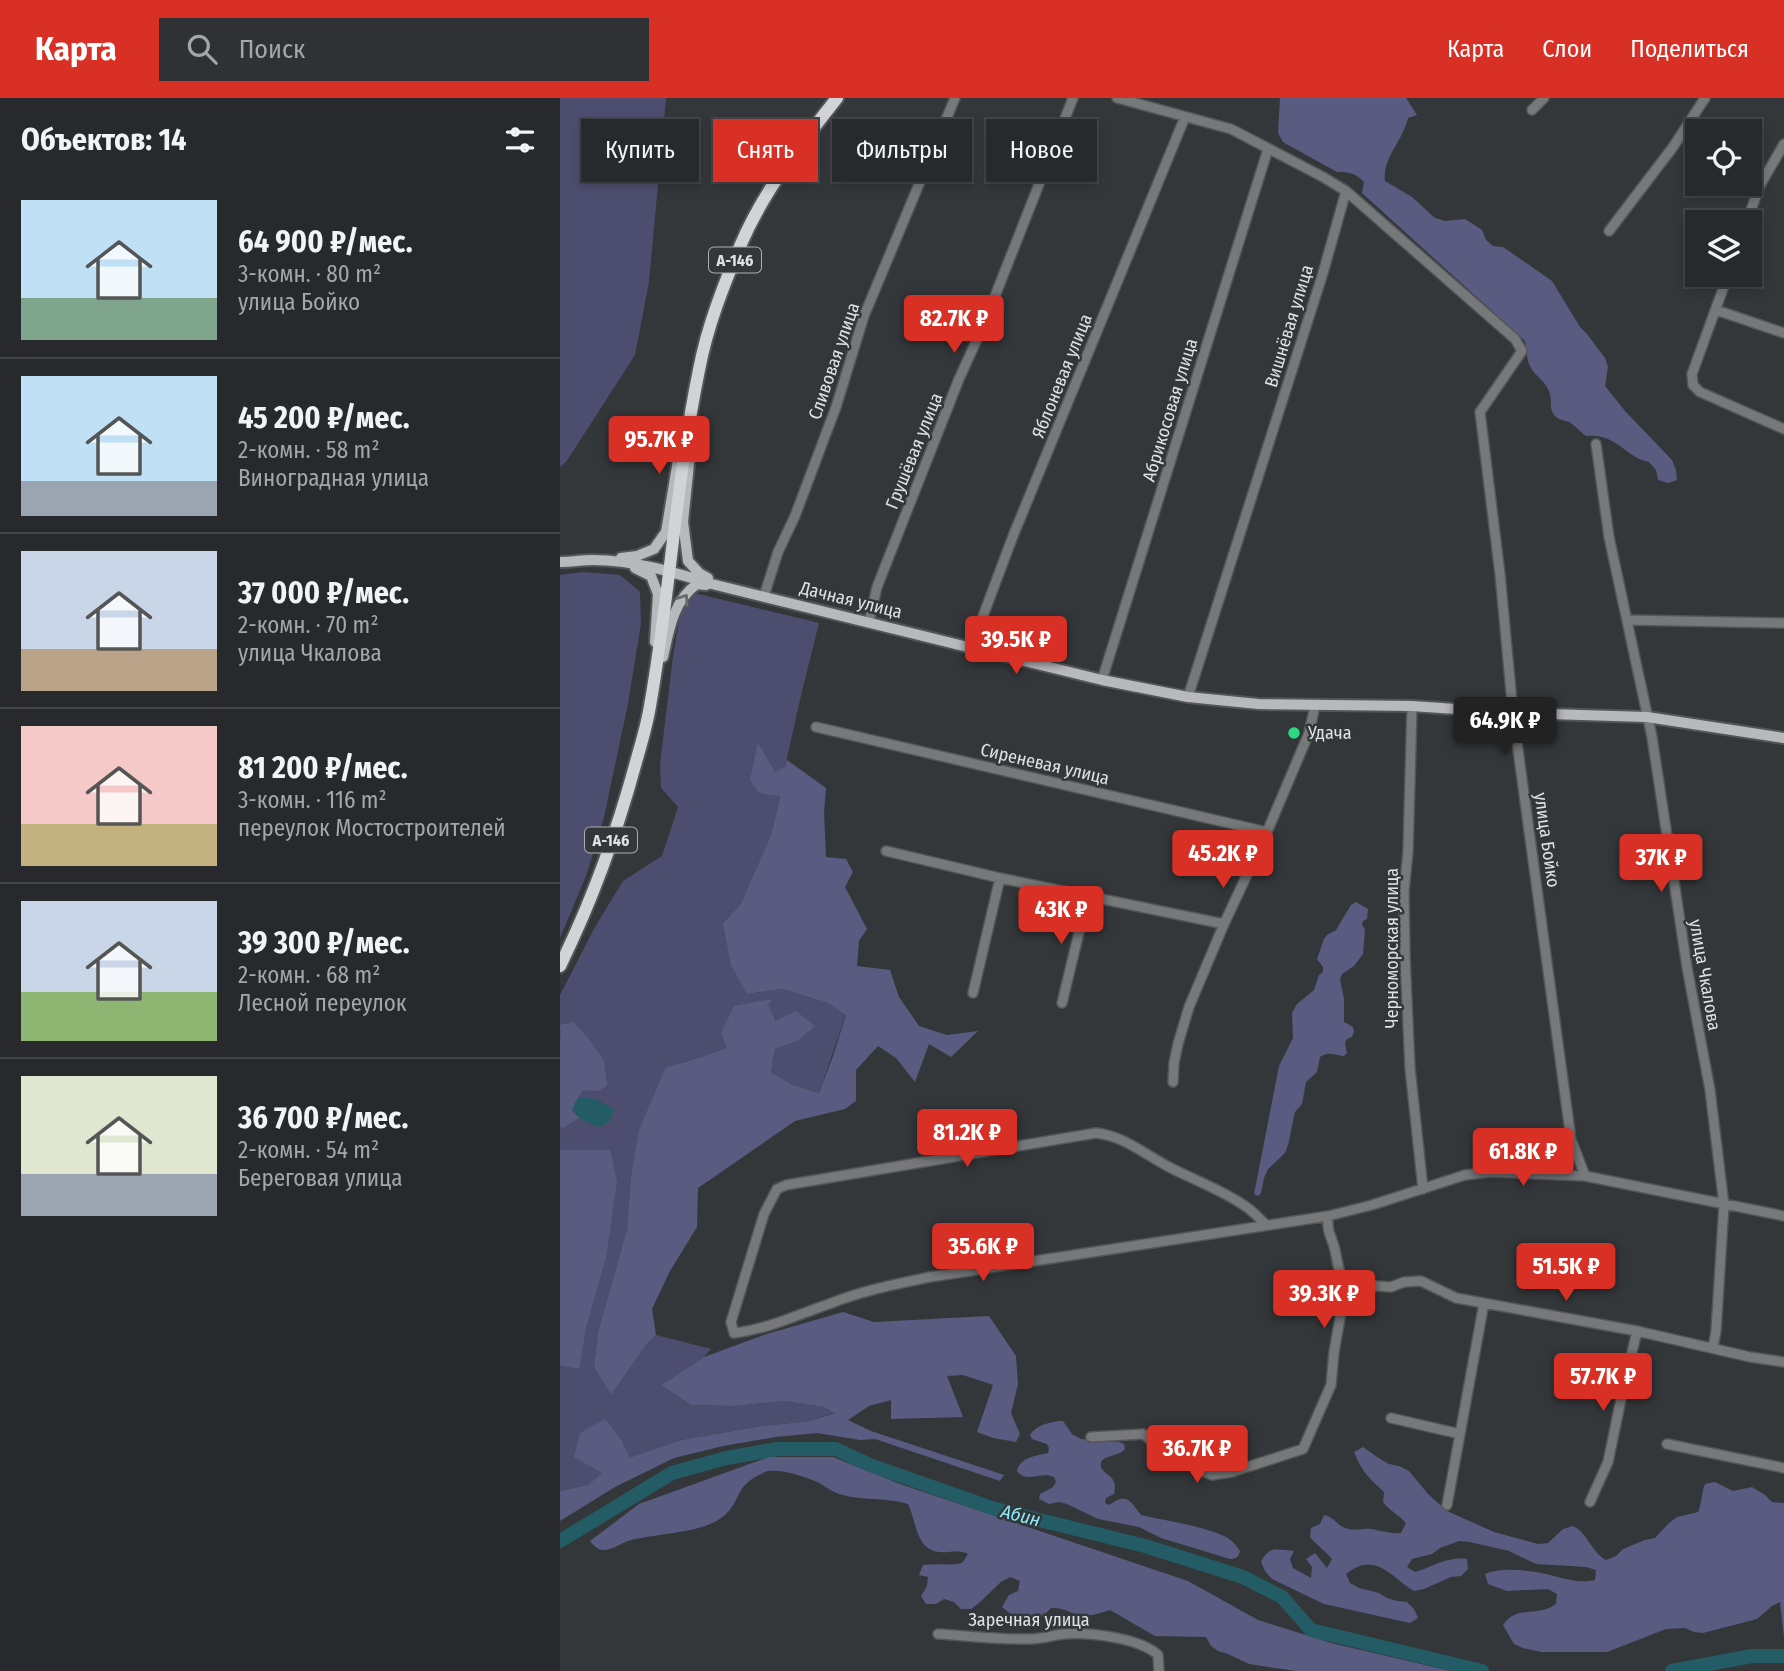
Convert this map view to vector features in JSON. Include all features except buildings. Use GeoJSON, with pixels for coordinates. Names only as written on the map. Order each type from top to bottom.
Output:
{"type":"FeatureCollection","features":[{"type":"Feature","properties":{"kind":"highway","name":"А-146"},"geometry":{"type":"LineString","coordinates":[[560,966],[582,920],[626,800],[650,709],[678,495],[699,368],[720,299],[759,207],[789,160],[837,98]]}},
{"type":"Feature","properties":{"kind":"main road"},"geometry":{"type":"LineString","coordinates":[[560,562],[637,556],[654,550],[666,532],[699,368]]}},
{"type":"Feature","properties":{"kind":"main road"},"geometry":{"type":"LineString","coordinates":[[699,368],[683,522],[688,561],[699,573],[726,587]]}},
{"type":"Feature","properties":{"kind":"main road"},"geometry":{"type":"LineString","coordinates":[[594,560],[638,569],[651,576],[658,594],[650,709]]}},
{"type":"Feature","properties":{"kind":"main road","name":"Дачная улица"},"geometry":{"type":"LineString","coordinates":[[594,560],[670,571],[1102,680],[1188,697],[1258,704],[1412,706],[1513,713],[1647,717],[1784,738]]}},
{"type":"Feature","properties":{"kind":"main road"},"geometry":{"type":"LineString","coordinates":[[650,709],[673,617],[686,592],[697,584],[726,587]]}},
{"type":"Feature","properties":{"kind":"street","name":"Сливовая улица"},"geometry":{"type":"LineString","coordinates":[[764,596],[778,552],[795,516],[835,407],[864,316],[955,98]]}},
{"type":"Feature","properties":{"kind":"street","name":"Грушёвая улица"},"geometry":{"type":"LineString","coordinates":[[869,622],[877,587],[1073,98]]}},
{"type":"Feature","properties":{"kind":"street"},"geometry":{"type":"LineString","coordinates":[[1118,98],[1231,129],[1346,191]]}},
{"type":"Feature","properties":{"kind":"street"},"geometry":{"type":"LineString","coordinates":[[1532,110],[1544,98]]}},
{"type":"Feature","properties":{"kind":"street"},"geometry":{"type":"LineString","coordinates":[[1609,231],[1673,147],[1705,98]]}},
{"type":"Feature","properties":{"kind":"street","name":"Яблоневая улица"},"geometry":{"type":"LineString","coordinates":[[971,648],[1013,536],[1185,117]]}},
{"type":"Feature","properties":{"kind":"street"},"geometry":{"type":"LineString","coordinates":[[1751,210],[1759,187],[1784,144]]}},
{"type":"Feature","properties":{"kind":"street","name":"Абрикосовая улица"},"geometry":{"type":"LineString","coordinates":[[1102,680],[1268,149]]}},
{"type":"Feature","properties":{"kind":"street","name":"улица Бойко"},"geometry":{"type":"LineString","coordinates":[[1346,191],[1515,339],[1522,351],[1480,412],[1500,574],[1513,713],[1571,1139],[1585,1176]]}},
{"type":"Feature","properties":{"kind":"street","name":"Вишнёвая улица"},"geometry":{"type":"LineString","coordinates":[[1188,697],[1346,191]]}},
{"type":"Feature","properties":{"kind":"street"},"geometry":{"type":"LineString","coordinates":[[1724,287],[1692,374],[1693,385],[1700,392],[1784,429]]}},
{"type":"Feature","properties":{"kind":"street"},"geometry":{"type":"LineString","coordinates":[[1716,310],[1784,333]]}},
{"type":"Feature","properties":{"kind":"street","name":"улица Чкалова"},"geometry":{"type":"LineString","coordinates":[[1596,444],[1609,537],[1647,717],[1687,967],[1710,1090],[1724,1205],[1713,1348]]}},
{"type":"Feature","properties":{"kind":"street"},"geometry":{"type":"LineString","coordinates":[[1627,620],[1784,623]]}},
{"type":"Feature","properties":{"kind":"street"},"geometry":{"type":"LineString","coordinates":[[1173,1083],[1174,1063],[1189,1007],[1309,733],[1315,706]]}},
{"type":"Feature","properties":{"kind":"street","name":"Черноморская улица"},"geometry":{"type":"LineString","coordinates":[[1412,706],[1408,852],[1404,890],[1405,957],[1410,1068],[1423,1189]]}},
{"type":"Feature","properties":{"kind":"street","name":"Сиреневая улица"},"geometry":{"type":"LineString","coordinates":[[816,727],[1267,832]]}},
{"type":"Feature","properties":{"kind":"street"},"geometry":{"type":"LineString","coordinates":[[886,851],[1000,878],[1224,924]]}},
{"type":"Feature","properties":{"kind":"street"},"geometry":{"type":"LineString","coordinates":[[973,993],[1000,878]]}},
{"type":"Feature","properties":{"kind":"street"},"geometry":{"type":"LineString","coordinates":[[1062,1003],[1088,895]]}},
{"type":"Feature","properties":{"kind":"street"},"geometry":{"type":"LineString","coordinates":[[1265,1224],[1234,1199],[1109,1134],[1096,1133],[797,1182],[777,1189],[768,1206],[732,1322],[734,1333],[782,1323],[830,1303],[930,1277],[1328,1216],[1465,1175],[1491,1172],[1585,1176],[1784,1216]]}},
{"type":"Feature","properties":{"kind":"street"},"geometry":{"type":"LineString","coordinates":[[1091,1437],[1143,1434],[1161,1448],[1185,1458],[1202,1471],[1213,1475],[1232,1472],[1303,1449],[1331,1385],[1346,1284],[1339,1273],[1334,1247],[1327,1231],[1328,1216]]}},
{"type":"Feature","properties":{"kind":"street"},"geometry":{"type":"LineString","coordinates":[[1346,1284],[1391,1287],[1404,1282],[1421,1281],[1456,1298],[1637,1331],[1749,1357],[1784,1362]]}},
{"type":"Feature","properties":{"kind":"street"},"geometry":{"type":"LineString","coordinates":[[1447,1505],[1484,1303]]}},
{"type":"Feature","properties":{"kind":"street"},"geometry":{"type":"LineString","coordinates":[[1590,1502],[1608,1462],[1637,1331]]}},
{"type":"Feature","properties":{"kind":"street"},"geometry":{"type":"LineString","coordinates":[[1391,1418],[1460,1434]]}},
{"type":"Feature","properties":{"kind":"street"},"geometry":{"type":"LineString","coordinates":[[1667,1444],[1784,1468]]}},
{"type":"Feature","properties":{"kind":"street","name":"Заречная улица"},"geometry":{"type":"LineString","coordinates":[[938,1634],[1033,1639],[1083,1633],[1140,1643],[1151,1648],[1158,1655],[1159,1671]]}},
{"type":"Feature","properties":{"kind":"shaded area"},"geometry":{"type":"Polygon","coordinates":[[[560,98],[666,98],[664,119],[581,119],[581,182],[658,182],[649,282],[635,355],[566,462],[560,467],[560,98]]]}},
{"type":"Feature","properties":{"kind":"shaded area"},"geometry":{"type":"Polygon","coordinates":[[[1280,98],[1406,98],[1417,115],[1408,118],[1387,165],[1385,181],[1412,197],[1435,218],[1445,221],[1465,219],[1482,230],[1486,240],[1493,246],[1503,247],[1552,281],[1580,327],[1605,358],[1608,367],[1605,386],[1672,460],[1677,480],[1668,483],[1658,480],[1656,470],[1649,462],[1641,460],[1606,438],[1586,436],[1571,423],[1554,415],[1549,390],[1529,365],[1525,341],[1362,193],[1364,182],[1361,179],[1352,174],[1337,172],[1283,142],[1278,133],[1280,98]]]}},
{"type":"Feature","properties":{"kind":"shaded area"},"geometry":{"type":"Polygon","coordinates":[[[583,572],[620,575],[640,592],[641,624],[627,709],[604,817],[586,876],[560,938],[560,575],[583,572]]]}},
{"type":"Feature","properties":{"kind":"shaded area"},"geometry":{"type":"Polygon","coordinates":[[[694,593],[819,623],[785,767],[775,773],[759,743],[759,793],[780,795],[771,835],[740,905],[723,923],[747,994],[782,989],[828,1003],[846,1014],[819,1093],[793,1085],[771,1072],[775,1049],[797,1041],[777,1022],[767,1005],[727,1048],[666,1067],[631,1177],[627,1229],[598,1332],[594,1367],[611,1395],[656,1335],[711,1349],[704,1357],[661,1385],[691,1405],[735,1406],[785,1401],[824,1407],[836,1412],[810,1421],[681,1440],[630,1459],[622,1441],[590,1466],[603,1473],[588,1485],[560,1491],[560,995],[595,927],[623,881],[662,856],[678,807],[661,788],[660,765],[673,656],[682,604],[694,593]]]}},
{"type":"Feature","properties":{"kind":"shaded area"},"geometry":{"type":"Polygon","coordinates":[[[758,742],[775,772],[785,767],[787,760],[826,788],[826,857],[846,859],[853,872],[845,887],[867,929],[859,941],[857,966],[890,970],[899,997],[919,1026],[947,1035],[978,1031],[951,1057],[929,1044],[915,1082],[896,1058],[878,1046],[856,1070],[856,1101],[845,1109],[795,1121],[698,1188],[697,1227],[670,1271],[652,1309],[656,1335],[611,1395],[594,1367],[598,1332],[627,1229],[631,1177],[639,1130],[666,1067],[727,1048],[721,1033],[734,1006],[773,999],[768,1005],[776,1021],[796,1011],[815,1026],[797,1041],[775,1049],[771,1072],[793,1085],[819,1093],[846,1015],[828,1003],[782,989],[747,994],[731,965],[723,923],[740,905],[771,835],[780,796],[759,793],[750,780],[758,742]]]}},
{"type":"Feature","properties":{"kind":"shaded area"},"geometry":{"type":"Polygon","coordinates":[[[1356,902],[1368,909],[1367,919],[1362,925],[1365,929],[1363,954],[1340,979],[1344,999],[1344,1022],[1353,1027],[1354,1032],[1345,1043],[1347,1053],[1344,1056],[1329,1054],[1320,1057],[1317,1072],[1306,1082],[1302,1104],[1295,1112],[1286,1151],[1268,1169],[1258,1196],[1254,1194],[1279,1066],[1293,1038],[1292,1013],[1297,1004],[1314,990],[1319,975],[1323,972],[1317,959],[1324,939],[1336,930],[1351,905],[1356,902]]]}},
{"type":"Feature","properties":{"kind":"shaded area"},"geometry":{"type":"Polygon","coordinates":[[[573,1022],[604,1061],[607,1085],[599,1091],[582,1090],[572,1110],[579,1118],[563,1128],[560,1127],[560,1025],[573,1022]]]}},
{"type":"Feature","properties":{"kind":"shaded area"},"geometry":{"type":"Polygon","coordinates":[[[578,1097],[598,1100],[614,1111],[609,1122],[599,1127],[578,1116],[572,1110],[578,1097]]]}},
{"type":"Feature","properties":{"kind":"shaded area"},"geometry":{"type":"Polygon","coordinates":[[[560,1150],[610,1150],[617,1182],[606,1257],[586,1328],[579,1369],[560,1365],[560,1150]]]}},
{"type":"Feature","properties":{"kind":"shaded area"},"geometry":{"type":"Polygon","coordinates":[[[843,1312],[874,1322],[989,1316],[1016,1356],[1018,1384],[1011,1413],[1020,1434],[1016,1442],[977,1432],[993,1385],[963,1375],[947,1376],[963,1417],[891,1419],[891,1400],[869,1406],[848,1420],[871,1431],[1004,1475],[1000,1481],[875,1439],[860,1440],[817,1433],[723,1446],[674,1458],[615,1487],[560,1521],[560,1491],[588,1485],[602,1473],[574,1457],[580,1433],[605,1419],[622,1441],[630,1458],[681,1440],[810,1421],[835,1413],[824,1407],[785,1401],[735,1406],[691,1405],[661,1385],[704,1357],[767,1334],[843,1312]]]}},
{"type":"Feature","properties":{"kind":"shaded area"},"geometry":{"type":"Polygon","coordinates":[[[1063,1421],[1072,1434],[1081,1439],[1124,1444],[1125,1449],[1122,1452],[1102,1460],[1101,1463],[1102,1469],[1113,1479],[1115,1485],[1114,1494],[1106,1498],[1105,1503],[1109,1505],[1125,1499],[1131,1502],[1141,1515],[1214,1532],[1231,1540],[1240,1551],[1238,1556],[1230,1559],[1161,1538],[1139,1527],[1098,1519],[1067,1504],[1049,1504],[1039,1499],[1040,1494],[1053,1487],[1056,1482],[1054,1477],[1025,1477],[1017,1471],[1025,1460],[1048,1453],[1047,1444],[1032,1439],[1030,1435],[1042,1425],[1063,1421]]]}},
{"type":"Feature","properties":{"kind":"shaded area"},"geometry":{"type":"Polygon","coordinates":[[[1363,1447],[1389,1464],[1409,1471],[1447,1511],[1494,1532],[1538,1544],[1548,1543],[1563,1529],[1573,1526],[1606,1560],[1623,1549],[1655,1538],[1677,1517],[1698,1512],[1705,1484],[1715,1482],[1733,1491],[1752,1487],[1772,1502],[1784,1503],[1784,1637],[1780,1602],[1757,1619],[1703,1633],[1685,1628],[1666,1629],[1607,1652],[1541,1652],[1523,1648],[1514,1644],[1503,1625],[1515,1615],[1542,1610],[1556,1604],[1557,1594],[1548,1589],[1507,1591],[1488,1584],[1485,1574],[1498,1570],[1523,1570],[1583,1581],[1595,1580],[1596,1570],[1536,1564],[1509,1551],[1470,1542],[1459,1541],[1432,1554],[1412,1559],[1407,1567],[1415,1572],[1447,1560],[1467,1559],[1468,1569],[1461,1576],[1451,1577],[1424,1589],[1414,1591],[1374,1565],[1356,1567],[1346,1574],[1350,1583],[1359,1588],[1407,1602],[1418,1618],[1410,1623],[1324,1604],[1272,1579],[1261,1562],[1267,1553],[1275,1550],[1294,1551],[1290,1559],[1293,1568],[1311,1578],[1312,1567],[1306,1559],[1315,1553],[1327,1568],[1332,1559],[1310,1537],[1311,1528],[1320,1524],[1324,1515],[1354,1530],[1372,1529],[1401,1533],[1406,1523],[1383,1502],[1384,1492],[1366,1474],[1354,1452],[1363,1447]]]}},
{"type":"Feature","properties":{"kind":"shaded area"},"geometry":{"type":"Polygon","coordinates":[[[769,1457],[833,1457],[900,1484],[1188,1581],[1258,1620],[1331,1643],[1451,1671],[1296,1671],[1249,1664],[1218,1651],[1206,1637],[1155,1636],[1110,1610],[1084,1615],[1051,1608],[1027,1625],[1002,1607],[1009,1595],[1018,1591],[1020,1581],[1010,1577],[971,1609],[961,1609],[954,1602],[944,1599],[936,1604],[926,1604],[921,1596],[927,1586],[928,1577],[919,1575],[923,1565],[962,1563],[968,1554],[958,1551],[940,1552],[926,1546],[918,1534],[908,1504],[847,1496],[810,1479],[780,1471],[767,1471],[751,1480],[725,1515],[705,1526],[639,1538],[605,1550],[598,1549],[590,1541],[639,1504],[769,1457]]]}},
{"type":"Feature","properties":{"kind":"waterway","name":"Абин"},"geometry":{"type":"LineString","coordinates":[[560,1541],[672,1473],[726,1458],[777,1449],[836,1449],[870,1465],[995,1509],[1145,1546],[1243,1577],[1282,1597],[1311,1630],[1482,1671]]}},
{"type":"Feature","properties":{"kind":"waterway","name":"Абин"},"geometry":{"type":"LineString","coordinates":[[1672,1671],[1752,1656],[1784,1656]]}},
{"type":"Feature","properties":{"kind":"place","name":"Удача"},"geometry":{"type":"Point","coordinates":[1294,733]}}]}
